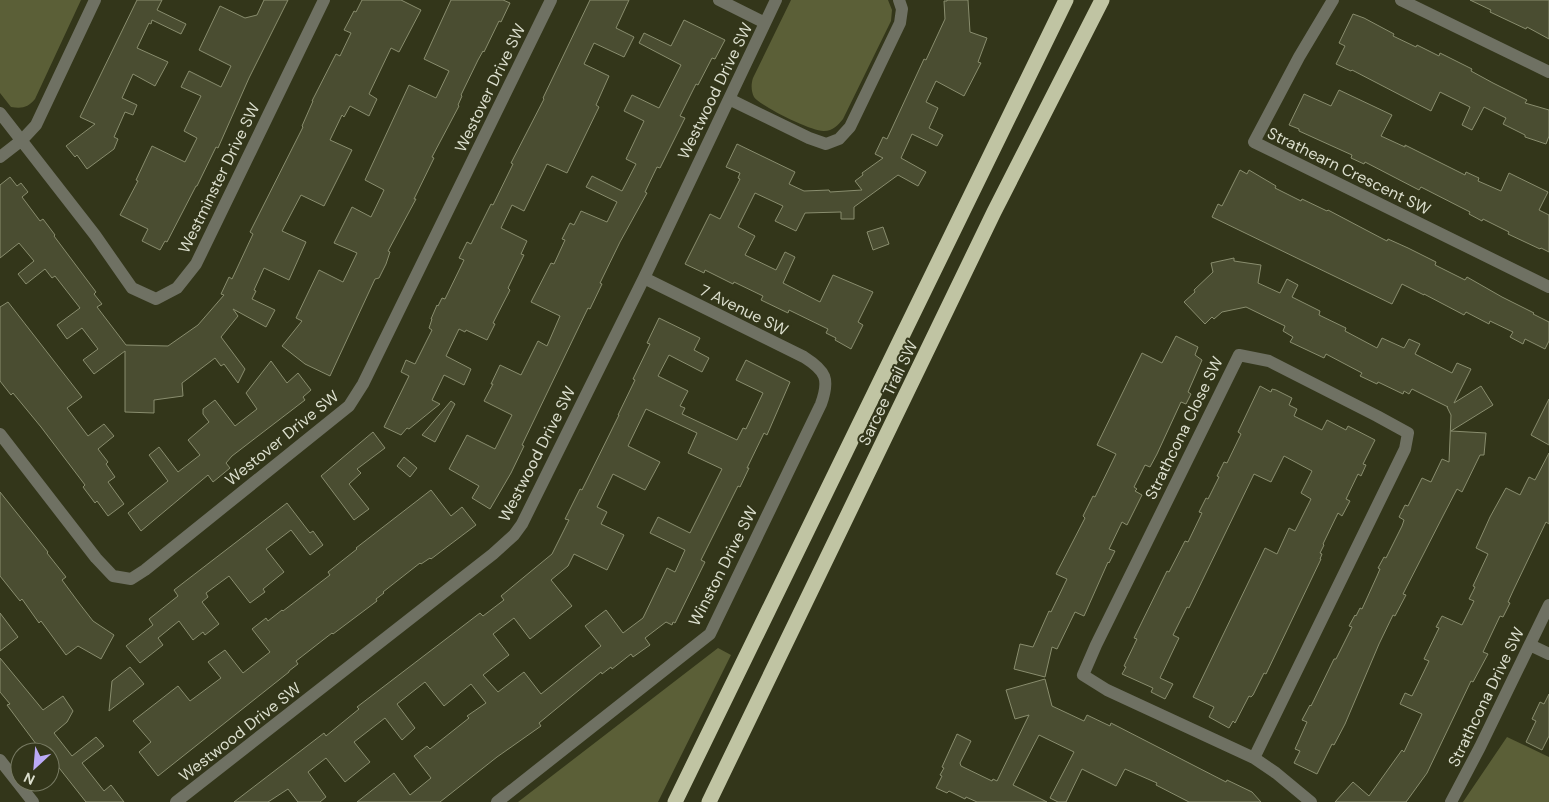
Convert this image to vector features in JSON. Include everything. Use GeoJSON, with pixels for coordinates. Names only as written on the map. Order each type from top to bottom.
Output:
{"type":"FeatureCollection","features":[{"type":"Feature","properties":{"kind":"highway","name":"Sarcee Trail SW"},"geometry":{"type":"LineString","coordinates":[[675,802],[1066,0]]}},
{"type":"Feature","properties":{"kind":"highway","name":"Sarcee Trail SW"},"geometry":{"type":"LineString","coordinates":[[709,802],[994,212],[1102,0]]}},
{"type":"Feature","properties":{"kind":"street"},"geometry":{"type":"LineString","coordinates":[[0,157],[22,140],[36,125],[95,0]]}},
{"type":"Feature","properties":{"kind":"street","name":"Westminster Drive SW"},"geometry":{"type":"LineString","coordinates":[[0,113],[106,249],[132,288],[156,299],[177,288],[196,264],[324,0]]}},
{"type":"Feature","properties":{"kind":"street","name":"Westover Drive SW"},"geometry":{"type":"LineString","coordinates":[[0,434],[96,558],[113,576],[131,578],[145,570],[349,406],[363,384],[551,0]]}},
{"type":"Feature","properties":{"kind":"street"},"geometry":{"type":"LineString","coordinates":[[719,0],[765,23]]}},
{"type":"Feature","properties":{"kind":"street","name":"Westwood Drive SW"},"geometry":{"type":"LineString","coordinates":[[176,802],[493,554],[514,535],[533,505],[644,278],[776,0]]}},
{"type":"Feature","properties":{"kind":"street"},"geometry":{"type":"LineString","coordinates":[[729,99],[809,138],[826,144],[839,139],[850,127],[900,23],[902,9],[899,0]]}},
{"type":"Feature","properties":{"kind":"street","name":"Strathearn Crescent SW"},"geometry":{"type":"LineString","coordinates":[[1333,0],[1299,57],[1254,142],[1549,287]]}},
{"type":"Feature","properties":{"kind":"street"},"geometry":{"type":"LineString","coordinates":[[1402,0],[1549,72]]}},
{"type":"Feature","properties":{"kind":"street","name":"7 Avenue SW"},"geometry":{"type":"LineString","coordinates":[[644,278],[804,357],[819,367],[824,377]]}},
{"type":"Feature","properties":{"kind":"street","name":"Strathcona Close SW"},"geometry":{"type":"LineString","coordinates":[[1254,758],[1405,449],[1408,433],[1269,361],[1239,354],[1083,675],[1107,690],[1254,758],[1276,773],[1311,802]]}},
{"type":"Feature","properties":{"kind":"street","name":"Winston Drive SW"},"geometry":{"type":"LineString","coordinates":[[497,802],[710,634],[822,404],[826,392],[824,377]]}},
{"type":"Feature","properties":{"kind":"street","name":"Strathcona Drive SW"},"geometry":{"type":"LineString","coordinates":[[1451,802],[1549,606]]}},
{"type":"Feature","properties":{"kind":"street"},"geometry":{"type":"LineString","coordinates":[[1530,645],[1549,654]]}},
{"type":"Feature","properties":{"kind":"street"},"geometry":{"type":"LineString","coordinates":[[0,760],[33,802]]}},
{"type":"Feature","properties":{"kind":"green space"},"geometry":{"type":"Polygon","coordinates":[[[0,0],[81,0],[35,99],[27,106],[19,108],[11,107],[0,93],[0,0]]]}},
{"type":"Feature","properties":{"kind":"green space"},"geometry":{"type":"Polygon","coordinates":[[[791,0],[888,0],[892,10],[891,21],[843,119],[830,130],[818,130],[787,118],[758,101],[752,92],[753,78],[791,0]]]}},
{"type":"Feature","properties":{"kind":"green space"},"geometry":{"type":"Polygon","coordinates":[[[718,648],[731,655],[658,802],[518,802],[718,648]]]}},
{"type":"Feature","properties":{"kind":"green space"},"geometry":{"type":"Polygon","coordinates":[[[1507,737],[1549,757],[1549,802],[1463,802],[1507,737]]]}},
{"type":"Feature","properties":{"kind":"building"},"geometry":{"type":"Polygon","coordinates":[[[137,0],[162,0],[157,10],[186,24],[181,34],[152,20],[151,24],[149,23],[137,48],[168,62],[155,86],[133,74],[122,98],[137,105],[133,115],[125,112],[114,137],[118,139],[114,149],[87,169],[77,155],[75,157],[66,146],[95,124],[80,117],[137,0]]]}},
{"type":"Feature","properties":{"kind":"building"},"geometry":{"type":"Polygon","coordinates":[[[264,0],[288,0],[249,78],[218,148],[216,147],[167,242],[165,241],[160,250],[142,241],[148,229],[120,215],[138,181],[136,180],[152,146],[185,162],[197,138],[184,131],[201,96],[181,87],[189,71],[221,87],[231,66],[199,50],[220,6],[245,18],[257,15],[264,0]]]}},
{"type":"Feature","properties":{"kind":"building"},"geometry":{"type":"Polygon","coordinates":[[[362,0],[401,0],[421,10],[399,52],[391,48],[369,94],[377,99],[369,116],[350,106],[344,117],[342,115],[330,140],[352,150],[324,206],[301,195],[282,231],[306,242],[289,280],[264,268],[252,299],[275,310],[266,327],[233,309],[238,316],[221,337],[245,369],[238,383],[224,364],[221,366],[215,358],[182,383],[183,396],[154,400],[154,413],[125,412],[125,351],[94,374],[83,360],[98,349],[82,328],[67,339],[57,325],[80,308],[55,276],[52,278],[45,269],[26,284],[18,274],[34,261],[19,243],[0,258],[0,185],[10,177],[17,186],[21,183],[28,192],[22,197],[40,221],[43,219],[96,292],[94,294],[102,304],[97,307],[126,345],[168,346],[198,325],[224,295],[221,294],[229,277],[232,279],[253,234],[250,232],[303,127],[312,101],[336,54],[340,56],[351,33],[344,30],[362,0]]]}},
{"type":"Feature","properties":{"kind":"building"},"geometry":{"type":"Polygon","coordinates":[[[451,0],[503,0],[510,3],[461,95],[459,106],[432,157],[434,158],[414,199],[416,199],[388,251],[390,252],[386,264],[379,278],[375,279],[330,376],[305,364],[282,346],[302,321],[296,318],[319,270],[343,282],[357,253],[334,243],[352,207],[371,217],[384,190],[365,180],[409,85],[436,98],[449,71],[424,59],[451,0]]]}},
{"type":"Feature","properties":{"kind":"building"},"geometry":{"type":"Polygon","coordinates":[[[590,0],[629,0],[616,28],[634,37],[624,57],[594,43],[584,64],[609,76],[596,105],[599,107],[567,173],[547,164],[524,211],[512,205],[501,228],[527,241],[521,254],[524,255],[508,288],[510,290],[493,323],[495,324],[487,340],[466,330],[465,332],[459,329],[446,356],[471,369],[464,385],[444,375],[432,400],[440,404],[409,429],[407,428],[401,435],[384,427],[409,376],[401,372],[406,360],[415,364],[432,330],[429,328],[437,305],[442,298],[445,299],[464,260],[459,258],[467,242],[471,244],[491,204],[493,205],[513,164],[511,163],[544,99],[590,0]]]}},
{"type":"Feature","properties":{"kind":"building"},"geometry":{"type":"Polygon","coordinates":[[[968,0],[970,32],[987,38],[978,62],[981,63],[964,96],[936,81],[926,102],[938,108],[929,128],[943,135],[937,146],[912,134],[901,158],[926,172],[918,186],[898,175],[854,207],[854,219],[841,219],[841,212],[805,213],[796,231],[775,221],[783,206],[755,193],[738,227],[755,236],[745,255],[776,270],[785,252],[795,257],[783,283],[820,302],[833,275],[873,292],[858,322],[863,325],[851,349],[826,333],[828,329],[789,310],[788,313],[761,300],[763,296],[734,282],[733,284],[705,270],[704,273],[685,264],[710,214],[720,219],[740,179],[738,178],[740,173],[726,167],[737,144],[795,172],[789,184],[804,191],[862,190],[855,181],[863,175],[862,173],[883,158],[875,154],[883,137],[887,139],[924,59],[926,60],[945,19],[944,1],[968,0]]]}},
{"type":"Feature","properties":{"kind":"building"},"geometry":{"type":"Polygon","coordinates":[[[1470,0],[1549,0],[1549,39],[1527,27],[1526,29],[1490,12],[1491,10],[1470,0]]]}},
{"type":"Feature","properties":{"kind":"building"},"geometry":{"type":"Polygon","coordinates":[[[1353,14],[1364,18],[1394,34],[1393,36],[1416,47],[1417,45],[1439,56],[1440,53],[1472,69],[1471,71],[1527,100],[1525,103],[1549,110],[1549,136],[1546,144],[1525,137],[1525,135],[1503,124],[1506,118],[1484,107],[1472,130],[1462,125],[1470,107],[1440,92],[1431,111],[1352,70],[1336,64],[1345,46],[1339,43],[1353,14]]]}},
{"type":"Feature","properties":{"kind":"building"},"geometry":{"type":"Polygon","coordinates":[[[684,20],[725,40],[715,59],[712,58],[698,85],[696,84],[680,116],[685,118],[660,168],[657,167],[645,192],[647,193],[600,283],[602,284],[590,309],[588,308],[522,445],[524,446],[511,473],[490,509],[472,498],[479,486],[449,469],[467,435],[495,449],[512,415],[484,401],[500,365],[521,375],[538,341],[547,346],[560,316],[531,302],[551,263],[554,264],[565,240],[562,239],[570,223],[574,225],[581,211],[607,222],[617,202],[586,187],[592,176],[622,191],[636,164],[626,159],[644,121],[624,111],[632,95],[659,108],[681,65],[639,43],[644,33],[671,46],[684,20]]]}},
{"type":"Feature","properties":{"kind":"building"},"geometry":{"type":"Polygon","coordinates":[[[1339,90],[1392,115],[1381,136],[1405,147],[1405,145],[1465,175],[1466,172],[1479,178],[1478,181],[1501,191],[1509,173],[1548,192],[1539,210],[1549,215],[1549,252],[1508,234],[1509,232],[1483,219],[1482,221],[1469,214],[1470,212],[1421,187],[1419,190],[1365,162],[1364,164],[1351,158],[1352,155],[1289,125],[1304,94],[1331,106],[1339,90]]]}},
{"type":"Feature","properties":{"kind":"building"},"geometry":{"type":"Polygon","coordinates":[[[1240,170],[1247,174],[1249,170],[1276,186],[1275,188],[1301,201],[1302,199],[1328,210],[1387,241],[1388,239],[1408,248],[1436,262],[1435,265],[1465,280],[1467,277],[1534,313],[1549,322],[1549,341],[1545,349],[1525,339],[1523,344],[1510,337],[1513,332],[1490,321],[1489,324],[1466,312],[1464,315],[1402,284],[1392,304],[1212,217],[1218,204],[1222,206],[1240,170]]]}},
{"type":"Feature","properties":{"kind":"building"},"geometry":{"type":"Polygon","coordinates":[[[883,227],[889,244],[873,250],[867,232],[883,227]]]}},
{"type":"Feature","properties":{"kind":"building"},"geometry":{"type":"Polygon","coordinates":[[[1234,258],[1234,261],[1261,265],[1258,283],[1280,293],[1287,279],[1298,285],[1292,297],[1320,311],[1319,315],[1346,328],[1345,331],[1377,348],[1382,338],[1404,348],[1409,339],[1420,344],[1415,354],[1452,373],[1457,363],[1471,369],[1454,403],[1481,386],[1493,405],[1451,431],[1486,433],[1484,455],[1480,455],[1462,492],[1457,489],[1403,594],[1406,595],[1395,616],[1393,615],[1379,644],[1345,724],[1334,745],[1332,744],[1317,774],[1294,763],[1300,751],[1295,749],[1307,722],[1302,720],[1352,627],[1349,626],[1360,608],[1362,609],[1380,569],[1378,568],[1384,557],[1386,558],[1402,526],[1404,520],[1399,517],[1405,505],[1408,506],[1422,478],[1431,482],[1442,459],[1449,462],[1451,415],[1448,407],[1412,389],[1409,394],[1404,391],[1403,394],[1378,382],[1377,384],[1360,376],[1362,373],[1326,354],[1324,358],[1290,342],[1293,337],[1283,331],[1285,326],[1246,307],[1222,312],[1214,319],[1212,317],[1205,324],[1184,302],[1213,272],[1211,263],[1234,258]]]}},
{"type":"Feature","properties":{"kind":"building"},"geometry":{"type":"Polygon","coordinates":[[[8,302],[82,397],[67,408],[88,436],[104,424],[114,436],[98,449],[108,462],[106,464],[115,477],[108,482],[124,504],[108,516],[97,501],[95,503],[83,487],[85,485],[41,427],[13,393],[11,395],[0,381],[0,307],[8,302]]]}},
{"type":"Feature","properties":{"kind":"building"},"geometry":{"type":"Polygon","coordinates":[[[659,318],[700,338],[694,350],[709,358],[702,372],[669,355],[658,376],[688,391],[680,406],[685,408],[682,414],[737,440],[743,428],[746,429],[763,393],[736,380],[746,360],[790,382],[767,435],[764,433],[740,487],[738,486],[701,560],[705,562],[675,623],[673,622],[672,625],[666,622],[645,638],[650,645],[633,657],[631,654],[612,669],[611,667],[602,674],[601,672],[539,723],[541,726],[497,757],[440,802],[357,802],[394,773],[410,795],[431,778],[414,756],[427,746],[430,749],[469,718],[467,716],[486,703],[471,684],[444,706],[425,682],[397,704],[415,728],[402,740],[385,718],[354,742],[370,762],[345,782],[326,758],[308,772],[326,797],[320,802],[298,802],[288,789],[268,802],[234,802],[324,733],[326,736],[359,709],[357,707],[480,613],[483,616],[504,600],[501,596],[552,554],[569,520],[565,519],[580,489],[582,490],[635,380],[633,379],[650,344],[647,343],[659,318]],[[646,409],[628,446],[660,462],[645,490],[613,474],[597,507],[607,512],[601,524],[624,535],[607,570],[574,554],[568,566],[551,580],[572,606],[530,639],[514,618],[493,634],[509,655],[483,675],[498,692],[524,672],[541,694],[601,646],[585,626],[606,610],[623,633],[643,618],[667,568],[675,572],[685,550],[650,533],[658,517],[690,533],[722,469],[688,453],[697,433],[646,409]]]}},
{"type":"Feature","properties":{"kind":"building"},"geometry":{"type":"Polygon","coordinates":[[[1176,336],[1198,347],[1195,355],[1202,360],[1188,392],[1191,394],[1186,404],[1181,402],[1150,467],[1145,465],[1134,487],[1137,489],[1135,491],[1142,495],[1127,525],[1122,522],[1109,549],[1115,551],[1108,562],[1084,616],[1075,612],[1057,649],[1052,647],[1045,677],[1014,669],[1020,644],[1033,647],[1049,611],[1051,612],[1067,579],[1056,574],[1085,518],[1083,516],[1093,496],[1095,497],[1116,454],[1097,445],[1142,353],[1162,363],[1176,336]]]}},
{"type":"Feature","properties":{"kind":"building"},"geometry":{"type":"Polygon","coordinates":[[[271,361],[287,383],[298,373],[311,390],[303,397],[305,400],[232,456],[226,463],[230,468],[213,482],[208,475],[141,531],[128,513],[168,481],[149,455],[159,447],[178,472],[200,455],[188,440],[209,422],[203,414],[203,409],[215,400],[235,426],[257,409],[246,393],[271,361]]]}},
{"type":"Feature","properties":{"kind":"building"},"geometry":{"type":"Polygon","coordinates":[[[1260,386],[1271,392],[1272,389],[1276,390],[1292,398],[1289,405],[1297,409],[1294,416],[1322,430],[1327,420],[1346,430],[1348,426],[1375,440],[1363,464],[1366,465],[1361,476],[1358,474],[1346,499],[1350,501],[1342,516],[1338,513],[1323,544],[1320,553],[1322,554],[1321,559],[1266,674],[1264,673],[1253,695],[1249,696],[1235,723],[1233,721],[1229,728],[1209,717],[1214,707],[1193,697],[1265,548],[1277,554],[1289,528],[1295,531],[1311,499],[1301,493],[1312,471],[1284,456],[1271,482],[1254,474],[1189,608],[1187,607],[1173,635],[1179,638],[1160,678],[1173,684],[1165,699],[1151,692],[1153,688],[1122,674],[1137,639],[1134,638],[1167,571],[1169,572],[1185,541],[1188,542],[1202,513],[1199,512],[1206,498],[1208,499],[1224,462],[1227,463],[1241,434],[1238,432],[1260,386]]]}},
{"type":"Feature","properties":{"kind":"building"},"geometry":{"type":"Polygon","coordinates":[[[1549,399],[1549,445],[1531,435],[1549,399]]]}},
{"type":"Feature","properties":{"kind":"building"},"geometry":{"type":"Polygon","coordinates":[[[451,401],[455,404],[435,442],[422,435],[451,401]]]}},
{"type":"Feature","properties":{"kind":"building"},"geometry":{"type":"Polygon","coordinates":[[[373,432],[385,448],[357,469],[361,473],[349,484],[369,509],[354,520],[321,476],[373,432]]]}},
{"type":"Feature","properties":{"kind":"building"},"geometry":{"type":"Polygon","coordinates":[[[1549,453],[1549,524],[1546,522],[1508,602],[1510,603],[1503,617],[1500,616],[1483,652],[1488,654],[1473,682],[1471,681],[1427,773],[1406,802],[1335,802],[1353,782],[1369,796],[1402,750],[1404,752],[1422,714],[1400,704],[1405,693],[1412,696],[1429,661],[1424,659],[1439,628],[1436,627],[1442,616],[1462,625],[1474,601],[1469,599],[1475,587],[1473,586],[1488,554],[1476,548],[1490,517],[1506,488],[1520,495],[1529,477],[1535,480],[1549,453]]]}},
{"type":"Feature","properties":{"kind":"building"},"geometry":{"type":"Polygon","coordinates":[[[404,457],[417,468],[410,477],[397,466],[404,457]]]}},
{"type":"Feature","properties":{"kind":"building"},"geometry":{"type":"Polygon","coordinates":[[[431,490],[451,516],[462,507],[476,525],[431,559],[420,563],[383,592],[376,599],[377,601],[296,661],[298,664],[289,672],[158,776],[139,752],[151,742],[133,721],[178,686],[190,701],[221,678],[208,662],[225,650],[243,673],[270,652],[252,629],[266,618],[268,621],[283,611],[330,575],[328,572],[356,548],[431,490]]]}},
{"type":"Feature","properties":{"kind":"building"},"geometry":{"type":"Polygon","coordinates":[[[0,492],[48,552],[66,577],[62,580],[93,621],[114,635],[101,659],[78,646],[66,655],[41,621],[39,623],[22,599],[20,601],[0,576],[0,492]]]}},
{"type":"Feature","properties":{"kind":"building"},"geometry":{"type":"Polygon","coordinates":[[[287,503],[310,533],[313,531],[323,545],[310,555],[291,530],[266,549],[284,572],[263,589],[265,592],[250,603],[229,576],[206,593],[208,597],[202,602],[219,624],[205,635],[203,632],[193,640],[179,621],[158,638],[163,645],[140,663],[126,646],[153,625],[149,619],[178,596],[174,590],[287,503]]]}},
{"type":"Feature","properties":{"kind":"building"},"geometry":{"type":"Polygon","coordinates":[[[0,613],[18,637],[0,651],[0,613]]]}},
{"type":"Feature","properties":{"kind":"building"},"geometry":{"type":"Polygon","coordinates":[[[0,658],[43,710],[63,696],[73,711],[67,722],[54,733],[72,756],[96,737],[104,746],[82,763],[104,791],[111,785],[124,802],[86,802],[60,769],[60,742],[35,742],[7,705],[10,704],[0,692],[0,658]]]}},
{"type":"Feature","properties":{"kind":"building"},"geometry":{"type":"Polygon","coordinates":[[[130,667],[144,684],[109,711],[112,681],[130,667]]]}},
{"type":"Feature","properties":{"kind":"building"},"geometry":{"type":"Polygon","coordinates":[[[1045,679],[1052,706],[1084,721],[1087,715],[1110,726],[1111,723],[1226,782],[1227,780],[1252,792],[1261,802],[1189,802],[1156,785],[1157,783],[1125,769],[1116,786],[1082,769],[1066,802],[1058,802],[1050,798],[1074,752],[1039,735],[1013,785],[1047,802],[977,802],[936,788],[942,776],[940,775],[944,768],[942,767],[957,734],[971,741],[960,763],[961,766],[992,781],[993,779],[997,781],[1029,715],[1015,719],[1006,690],[1045,679]]]}},
{"type":"Feature","properties":{"kind":"building"},"geometry":{"type":"Polygon","coordinates":[[[1549,694],[1549,736],[1542,750],[1526,742],[1536,721],[1532,719],[1540,702],[1544,704],[1549,694]]]}}]}
